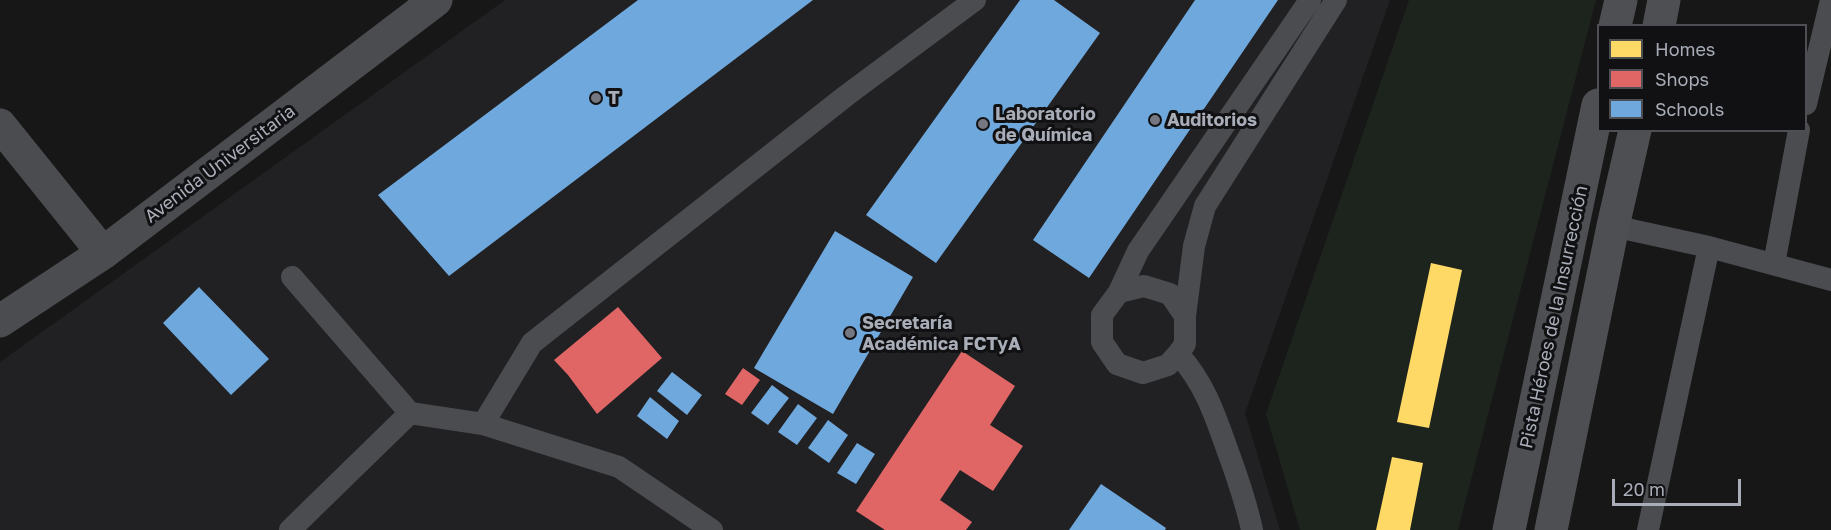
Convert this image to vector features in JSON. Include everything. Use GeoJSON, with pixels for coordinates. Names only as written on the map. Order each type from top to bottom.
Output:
{"type":"FeatureCollection","features":[{"type":"Feature","properties":{"kind":"main road"},"geometry":{"type":"LineString","coordinates":[[1615,24],[1621,0]]}},
{"type":"Feature","properties":{"kind":"main road"},"geometry":{"type":"LineString","coordinates":[[1659,24],[1665,0]]}},
{"type":"Feature","properties":{"kind":"main road","name":"Pista Héroes de la Insurrección"},"geometry":{"type":"LineString","coordinates":[[1509,530],[1597,114]]}},
{"type":"Feature","properties":{"kind":"main road"},"geometry":{"type":"LineString","coordinates":[[1551,530],[1635,132]]}},
{"type":"Feature","properties":{"kind":"street","name":"Avenida Universitaria"},"geometry":{"type":"LineString","coordinates":[[0,321],[103,253],[436,0]]}},
{"type":"Feature","properties":{"kind":"street"},"geometry":{"type":"LineString","coordinates":[[0,125],[103,253]]}},
{"type":"Feature","properties":{"kind":"lane"},"geometry":{"type":"LineString","coordinates":[[483,424],[532,343],[847,95],[975,0]]}},
{"type":"Feature","properties":{"kind":"lane"},"geometry":{"type":"LineString","coordinates":[[1310,0],[1138,251],[1119,292],[1102,315],[1102,342],[1117,364],[1143,373],[1168,365],[1185,344],[1185,316],[1194,246],[1205,206],[1336,0]]}},
{"type":"Feature","properties":{"kind":"lane"},"geometry":{"type":"LineString","coordinates":[[1807,100],[1831,0]]}},
{"type":"Feature","properties":{"kind":"lane"},"geometry":{"type":"LineString","coordinates":[[1774,264],[1799,132]]}},
{"type":"Feature","properties":{"kind":"lane"},"geometry":{"type":"LineString","coordinates":[[1613,226],[1709,247],[1831,280]]}},
{"type":"Feature","properties":{"kind":"lane"},"geometry":{"type":"LineString","coordinates":[[1648,530],[1709,247]]}},
{"type":"Feature","properties":{"kind":"lane"},"geometry":{"type":"LineString","coordinates":[[292,277],[410,413],[483,424],[619,467],[712,530]]}},
{"type":"Feature","properties":{"kind":"lane"},"geometry":{"type":"LineString","coordinates":[[1119,292],[1144,286],[1170,294],[1185,316]]}},
{"type":"Feature","properties":{"kind":"lane"},"geometry":{"type":"LineString","coordinates":[[1178,354],[1193,370],[1211,403],[1245,499],[1252,530]]}},
{"type":"Feature","properties":{"kind":"lane"},"geometry":{"type":"LineString","coordinates":[[290,530],[410,413]]}},
{"type":"Feature","properties":{"kind":"shaded area"},"geometry":{"type":"Polygon","coordinates":[[[505,0],[1390,0],[1245,413],[1280,530],[0,530],[0,362],[505,0]]]}},
{"type":"Feature","properties":{"kind":"shaded area"},"geometry":{"type":"Polygon","coordinates":[[[1409,0],[1596,0],[1458,530],[1300,530],[1266,414],[1409,0]]]}},
{"type":"Feature","properties":{"kind":"building: Homes"},"geometry":{"type":"Polygon","coordinates":[[[1431,263],[1462,270],[1429,428],[1397,422],[1431,263]]]}},
{"type":"Feature","properties":{"kind":"building: Homes"},"geometry":{"type":"Polygon","coordinates":[[[1392,457],[1423,463],[1410,530],[1376,530],[1392,457]]]}},
{"type":"Feature","properties":{"kind":"building: Shops"},"geometry":{"type":"Polygon","coordinates":[[[618,307],[662,358],[597,414],[554,360],[618,307]]]}},
{"type":"Feature","properties":{"kind":"building: Shops"},"geometry":{"type":"Polygon","coordinates":[[[962,351],[1015,386],[990,425],[1023,446],[993,491],[960,470],[940,500],[972,522],[966,530],[885,530],[856,511],[962,351]]]}},
{"type":"Feature","properties":{"kind":"building: Shops"},"geometry":{"type":"Polygon","coordinates":[[[743,368],[760,380],[742,405],[725,394],[743,368]]]}},
{"type":"Feature","properties":{"kind":"building: Schools","name":"T"},"geometry":{"type":"Polygon","coordinates":[[[638,0],[813,0],[449,276],[378,195],[638,0]]]}},
{"type":"Feature","properties":{"kind":"building: Schools","name":"Laboratorio de Química"},"geometry":{"type":"Polygon","coordinates":[[[1020,0],[1054,0],[1100,33],[936,263],[866,215],[1020,0]]]}},
{"type":"Feature","properties":{"kind":"building: Schools","name":"Auditorios"},"geometry":{"type":"Polygon","coordinates":[[[1195,0],[1278,0],[1089,278],[1033,240],[1195,0]]]}},
{"type":"Feature","properties":{"kind":"building: Schools"},"geometry":{"type":"Polygon","coordinates":[[[835,231],[913,277],[833,414],[754,368],[835,231]]]}},
{"type":"Feature","properties":{"kind":"building: Schools"},"geometry":{"type":"Polygon","coordinates":[[[199,287],[269,359],[231,395],[163,323],[199,287]]]}},
{"type":"Feature","properties":{"kind":"building: Schools"},"geometry":{"type":"Polygon","coordinates":[[[672,372],[702,395],[687,415],[657,391],[672,372]]]}},
{"type":"Feature","properties":{"kind":"building: Schools"},"geometry":{"type":"Polygon","coordinates":[[[772,385],[789,398],[768,425],[751,413],[772,385]]]}},
{"type":"Feature","properties":{"kind":"building: Schools"},"geometry":{"type":"Polygon","coordinates":[[[650,397],[679,421],[667,439],[637,416],[650,397]]]}},
{"type":"Feature","properties":{"kind":"building: Schools"},"geometry":{"type":"Polygon","coordinates":[[[798,404],[817,418],[797,445],[778,432],[798,404]]]}},
{"type":"Feature","properties":{"kind":"building: Schools"},"geometry":{"type":"Polygon","coordinates":[[[828,420],[848,435],[829,463],[808,448],[828,420]]]}},
{"type":"Feature","properties":{"kind":"building: Schools"},"geometry":{"type":"Polygon","coordinates":[[[857,443],[875,454],[856,484],[837,473],[857,443]]]}},
{"type":"Feature","properties":{"kind":"building: Schools"},"geometry":{"type":"Polygon","coordinates":[[[1101,484],[1166,528],[1165,530],[1069,530],[1101,484]]]}},
{"type":"Feature","properties":{"kind":"place","name":"T"},"geometry":{"type":"Point","coordinates":[596,98]}},
{"type":"Feature","properties":{"kind":"place","name":"Auditorios"},"geometry":{"type":"Point","coordinates":[1155,120]}},
{"type":"Feature","properties":{"kind":"place","name":"Laboratorio de Química"},"geometry":{"type":"Point","coordinates":[983,124]}},
{"type":"Feature","properties":{"kind":"place","name":"Secretaría Académica FCTyA"},"geometry":{"type":"Point","coordinates":[850,333]}}]}
